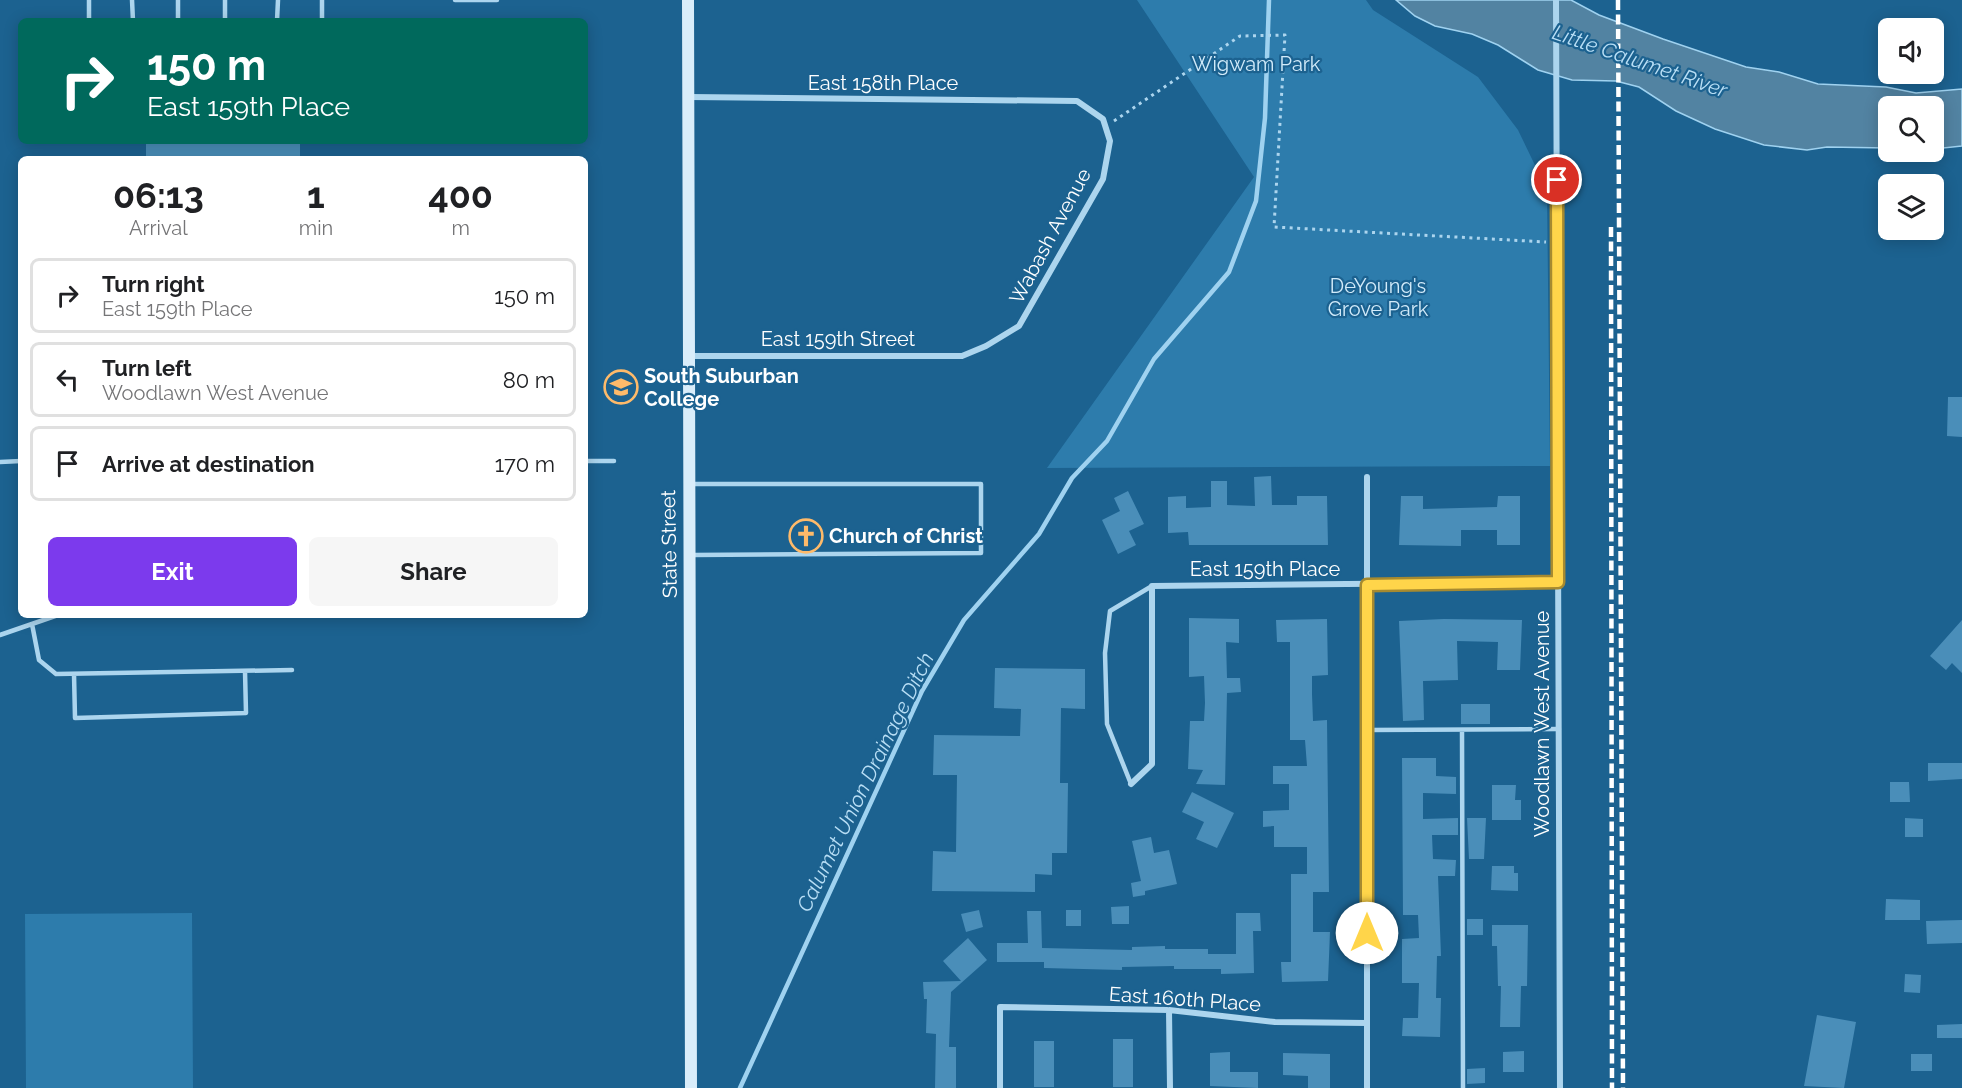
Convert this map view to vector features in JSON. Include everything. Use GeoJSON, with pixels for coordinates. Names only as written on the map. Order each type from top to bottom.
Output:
{"type":"FeatureCollection","features":[{"type":"Feature","properties":{"kind":"main road","name":"State Street"},"geometry":{"type":"LineString","coordinates":[[688,0],[687,356],[691,1088]]}},
{"type":"Feature","properties":{"kind":"street","name":"Woodlawn West Avenue"},"geometry":{"type":"LineString","coordinates":[[1556,0],[1560,1088]]}},
{"type":"Feature","properties":{"kind":"street","name":"East 158th Place"},"geometry":{"type":"LineString","coordinates":[[689,98],[1077,101],[1103,119],[1105,127]]}},
{"type":"Feature","properties":{"kind":"street","name":"Wabash Avenue"},"geometry":{"type":"LineString","coordinates":[[986,346],[1019,326],[1103,179],[1110,141],[1105,127]]}},
{"type":"Feature","properties":{"kind":"street","name":"East 159th Street"},"geometry":{"type":"LineString","coordinates":[[687,356],[962,356],[986,346]]}},
{"type":"Feature","properties":{"kind":"street"},"geometry":{"type":"LineString","coordinates":[[1366,477],[1367,1088]]}},
{"type":"Feature","properties":{"kind":"street","name":"East 159th Place"},"geometry":{"type":"LineString","coordinates":[[1152,586],[1558,582]]}},
{"type":"Feature","properties":{"kind":"street"},"geometry":{"type":"LineString","coordinates":[[1131,784],[1152,764],[1152,586]]}},
{"type":"Feature","properties":{"kind":"street","name":"East 160th Place"},"geometry":{"type":"LineString","coordinates":[[1000,1088],[1000,1007],[1169,1010],[1275,1022],[1367,1023]]}},
{"type":"Feature","properties":{"kind":"street"},"geometry":{"type":"LineString","coordinates":[[1169,1010],[1170,1088]]}},
{"type":"Feature","properties":{"kind":"lane"},"geometry":{"type":"LineString","coordinates":[[88,0],[88,18]]}},
{"type":"Feature","properties":{"kind":"lane"},"geometry":{"type":"LineString","coordinates":[[132,0],[133,18]]}},
{"type":"Feature","properties":{"kind":"lane"},"geometry":{"type":"LineString","coordinates":[[178,0],[178,18]]}},
{"type":"Feature","properties":{"kind":"lane"},"geometry":{"type":"LineString","coordinates":[[225,0],[225,18]]}},
{"type":"Feature","properties":{"kind":"lane"},"geometry":{"type":"LineString","coordinates":[[278,0],[278,18]]}},
{"type":"Feature","properties":{"kind":"lane"},"geometry":{"type":"LineString","coordinates":[[322,0],[322,18]]}},
{"type":"Feature","properties":{"kind":"lane"},"geometry":{"type":"LineString","coordinates":[[456,0],[497,0]]}},
{"type":"Feature","properties":{"kind":"lane"},"geometry":{"type":"LineString","coordinates":[[0,462],[18,461]]}},
{"type":"Feature","properties":{"kind":"lane"},"geometry":{"type":"LineString","coordinates":[[588,461],[614,461]]}},
{"type":"Feature","properties":{"kind":"lane"},"geometry":{"type":"LineString","coordinates":[[688,484],[981,484],[981,553],[689,555]]}},
{"type":"Feature","properties":{"kind":"lane"},"geometry":{"type":"LineString","coordinates":[[1131,784],[1107,724],[1105,653],[1110,611],[1152,586]]}},
{"type":"Feature","properties":{"kind":"lane"},"geometry":{"type":"LineString","coordinates":[[0,635],[49,618]]}},
{"type":"Feature","properties":{"kind":"lane"},"geometry":{"type":"LineString","coordinates":[[32,624],[39,660],[56,674],[292,670]]}},
{"type":"Feature","properties":{"kind":"lane"},"geometry":{"type":"LineString","coordinates":[[74,674],[75,718],[246,713],[245,671]]}},
{"type":"Feature","properties":{"kind":"lane"},"geometry":{"type":"LineString","coordinates":[[1367,730],[1559,729]]}},
{"type":"Feature","properties":{"kind":"lane"},"geometry":{"type":"LineString","coordinates":[[1462,730],[1463,1088]]}},
{"type":"Feature","properties":{"kind":"path"},"geometry":{"type":"LineString","coordinates":[[1105,127],[1240,36],[1285,35],[1274,227],[1558,242]]}},
{"type":"Feature","properties":{"kind":"green space","name":"DeYoung's Grove Park"},"geometry":{"type":"Polygon","coordinates":[[[1137,0],[1366,0],[1373,10],[1478,77],[1518,130],[1547,190],[1550,466],[1047,468],[1254,177],[1137,0]]]}},
{"type":"Feature","properties":{"kind":"green space"},"geometry":{"type":"Polygon","coordinates":[[[192,913],[193,1088],[26,1088],[25,914],[192,913]]]}},
{"type":"Feature","properties":{"kind":"water","name":"Little Calumet River"},"geometry":{"type":"Polygon","coordinates":[[[1396,0],[1571,0],[1599,15],[1663,39],[1746,67],[1779,72],[1818,84],[1886,87],[1916,93],[1962,89],[1962,146],[1944,148],[1944,96],[1878,96],[1878,148],[1827,147],[1807,150],[1764,145],[1715,129],[1676,111],[1639,87],[1616,81],[1572,80],[1538,70],[1498,45],[1472,34],[1435,26],[1415,16],[1396,0]]]}},
{"type":"Feature","properties":{"kind":"building"},"geometry":{"type":"Polygon","coordinates":[[[146,144],[300,144],[300,156],[146,156],[146,144]]]}},
{"type":"Feature","properties":{"kind":"building"},"geometry":{"type":"Polygon","coordinates":[[[1948,397],[1962,397],[1962,437],[1947,436],[1948,397]]]}},
{"type":"Feature","properties":{"kind":"building"},"geometry":{"type":"Polygon","coordinates":[[[1271,476],[1272,505],[1297,505],[1297,496],[1327,496],[1328,545],[1189,545],[1188,532],[1168,533],[1168,497],[1186,496],[1186,508],[1211,507],[1211,481],[1227,481],[1227,505],[1255,506],[1254,477],[1271,476]]]}},
{"type":"Feature","properties":{"kind":"building"},"geometry":{"type":"Polygon","coordinates":[[[1128,491],[1144,524],[1129,531],[1136,545],[1118,554],[1102,520],[1120,511],[1114,498],[1128,491]]]}},
{"type":"Feature","properties":{"kind":"building"},"geometry":{"type":"Polygon","coordinates":[[[1401,496],[1423,496],[1423,509],[1497,507],[1498,496],[1520,496],[1520,545],[1497,545],[1497,530],[1461,530],[1461,546],[1399,545],[1401,496]]]}},
{"type":"Feature","properties":{"kind":"building"},"geometry":{"type":"Polygon","coordinates":[[[1189,618],[1239,619],[1239,643],[1226,642],[1227,678],[1240,678],[1241,692],[1227,693],[1225,785],[1196,784],[1203,770],[1188,769],[1190,721],[1204,721],[1205,703],[1204,676],[1189,677],[1189,618]]]}},
{"type":"Feature","properties":{"kind":"building"},"geometry":{"type":"Polygon","coordinates":[[[1327,619],[1328,675],[1312,676],[1312,694],[1313,721],[1327,720],[1329,892],[1313,892],[1313,932],[1330,932],[1328,981],[1282,982],[1281,962],[1291,962],[1291,874],[1307,874],[1307,847],[1274,847],[1274,826],[1263,827],[1263,811],[1289,810],[1289,784],[1273,784],[1273,766],[1307,766],[1305,740],[1290,740],[1290,642],[1277,642],[1276,620],[1327,619]]]}},
{"type":"Feature","properties":{"kind":"building"},"geometry":{"type":"Polygon","coordinates":[[[1522,620],[1520,670],[1497,670],[1498,642],[1457,641],[1458,680],[1423,681],[1424,720],[1403,721],[1399,621],[1522,620]]]}},
{"type":"Feature","properties":{"kind":"building"},"geometry":{"type":"Polygon","coordinates":[[[1962,620],[1962,673],[1952,663],[1946,670],[1930,656],[1962,620]]]}},
{"type":"Feature","properties":{"kind":"building"},"geometry":{"type":"Polygon","coordinates":[[[995,668],[1085,669],[1085,709],[1061,708],[1060,783],[1068,783],[1067,853],[1052,853],[1052,875],[1035,874],[1035,892],[932,891],[933,851],[956,852],[957,775],[933,775],[934,735],[1020,736],[1021,709],[994,708],[995,668]]]}},
{"type":"Feature","properties":{"kind":"building"},"geometry":{"type":"Polygon","coordinates":[[[1461,704],[1490,704],[1490,724],[1461,724],[1461,704]]]}},
{"type":"Feature","properties":{"kind":"building"},"geometry":{"type":"Polygon","coordinates":[[[1402,758],[1436,758],[1436,776],[1456,777],[1456,794],[1423,793],[1423,819],[1458,818],[1458,835],[1432,835],[1433,859],[1456,860],[1455,876],[1438,876],[1441,956],[1437,956],[1436,998],[1441,998],[1440,1037],[1402,1036],[1403,1018],[1418,1018],[1419,983],[1402,983],[1402,939],[1419,938],[1418,915],[1403,915],[1402,758]]]}},
{"type":"Feature","properties":{"kind":"building"},"geometry":{"type":"Polygon","coordinates":[[[1928,763],[1962,763],[1962,779],[1928,781],[1928,763]]]}},
{"type":"Feature","properties":{"kind":"building"},"geometry":{"type":"Polygon","coordinates":[[[1890,782],[1909,782],[1910,802],[1890,802],[1890,782]]]}},
{"type":"Feature","properties":{"kind":"building"},"geometry":{"type":"Polygon","coordinates":[[[1492,785],[1516,785],[1515,800],[1521,800],[1521,820],[1492,820],[1492,785]]]}},
{"type":"Feature","properties":{"kind":"building"},"geometry":{"type":"Polygon","coordinates":[[[1192,792],[1234,813],[1217,848],[1196,839],[1204,822],[1182,812],[1192,792]]]}},
{"type":"Feature","properties":{"kind":"building"},"geometry":{"type":"Polygon","coordinates":[[[1467,818],[1486,818],[1484,859],[1469,859],[1467,818]]]}},
{"type":"Feature","properties":{"kind":"building"},"geometry":{"type":"Polygon","coordinates":[[[1905,818],[1923,819],[1923,837],[1905,837],[1905,818]]]}},
{"type":"Feature","properties":{"kind":"building"},"geometry":{"type":"Polygon","coordinates":[[[1151,837],[1154,853],[1169,850],[1177,884],[1145,891],[1145,895],[1133,897],[1131,883],[1141,881],[1132,841],[1151,837]]]}},
{"type":"Feature","properties":{"kind":"building"},"geometry":{"type":"Polygon","coordinates":[[[1492,866],[1514,866],[1514,873],[1518,873],[1518,891],[1491,890],[1492,866]]]}},
{"type":"Feature","properties":{"kind":"building"},"geometry":{"type":"Polygon","coordinates":[[[1886,899],[1920,900],[1920,920],[1885,920],[1886,899]]]}},
{"type":"Feature","properties":{"kind":"building"},"geometry":{"type":"Polygon","coordinates":[[[1129,906],[1129,924],[1112,924],[1111,907],[1129,906]]]}},
{"type":"Feature","properties":{"kind":"building"},"geometry":{"type":"Polygon","coordinates":[[[979,910],[983,927],[966,932],[961,914],[979,910]]]}},
{"type":"Feature","properties":{"kind":"building"},"geometry":{"type":"Polygon","coordinates":[[[1066,910],[1081,910],[1081,926],[1066,926],[1066,910]]]}},
{"type":"Feature","properties":{"kind":"building"},"geometry":{"type":"Polygon","coordinates":[[[1027,911],[1041,911],[1042,948],[1132,950],[1132,947],[1165,946],[1165,949],[1208,949],[1208,954],[1236,954],[1236,913],[1260,913],[1261,931],[1253,931],[1254,973],[1221,974],[1221,969],[1174,969],[1174,966],[1122,967],[1122,970],[1044,968],[1044,962],[997,962],[997,943],[1028,943],[1027,911]]]}},
{"type":"Feature","properties":{"kind":"building"},"geometry":{"type":"Polygon","coordinates":[[[1467,919],[1483,919],[1483,935],[1467,935],[1467,919]]]}},
{"type":"Feature","properties":{"kind":"building"},"geometry":{"type":"Polygon","coordinates":[[[1962,920],[1962,943],[1927,944],[1926,921],[1962,920]]]}},
{"type":"Feature","properties":{"kind":"building"},"geometry":{"type":"Polygon","coordinates":[[[1492,925],[1528,925],[1527,986],[1521,986],[1520,1027],[1500,1027],[1501,986],[1498,986],[1497,946],[1492,946],[1492,925]]]}},
{"type":"Feature","properties":{"kind":"building"},"geometry":{"type":"Polygon","coordinates":[[[968,938],[987,960],[951,992],[949,1047],[956,1047],[956,1088],[935,1088],[936,1034],[926,1033],[927,999],[924,999],[923,982],[961,981],[943,961],[968,938]]]}},
{"type":"Feature","properties":{"kind":"building"},"geometry":{"type":"Polygon","coordinates":[[[1905,974],[1921,975],[1920,993],[1904,992],[1905,974]]]}},
{"type":"Feature","properties":{"kind":"building"},"geometry":{"type":"Polygon","coordinates":[[[1817,1015],[1856,1022],[1844,1088],[1804,1086],[1817,1015]]]}},
{"type":"Feature","properties":{"kind":"building"},"geometry":{"type":"Polygon","coordinates":[[[1962,1024],[1962,1038],[1937,1038],[1937,1025],[1962,1024]]]}},
{"type":"Feature","properties":{"kind":"building"},"geometry":{"type":"Polygon","coordinates":[[[1113,1039],[1133,1039],[1133,1087],[1113,1087],[1113,1039]]]}},
{"type":"Feature","properties":{"kind":"building"},"geometry":{"type":"Polygon","coordinates":[[[1034,1041],[1054,1041],[1054,1087],[1034,1087],[1034,1041]]]}},
{"type":"Feature","properties":{"kind":"building"},"geometry":{"type":"Polygon","coordinates":[[[1524,1051],[1524,1072],[1503,1072],[1503,1052],[1524,1051]]]}},
{"type":"Feature","properties":{"kind":"building"},"geometry":{"type":"Polygon","coordinates":[[[1230,1052],[1230,1072],[1258,1072],[1258,1088],[1210,1086],[1210,1053],[1230,1052]]]}},
{"type":"Feature","properties":{"kind":"building"},"geometry":{"type":"Polygon","coordinates":[[[1283,1053],[1330,1054],[1330,1088],[1308,1088],[1308,1076],[1283,1075],[1283,1053]]]}},
{"type":"Feature","properties":{"kind":"building"},"geometry":{"type":"Polygon","coordinates":[[[1911,1054],[1932,1054],[1932,1071],[1911,1071],[1911,1054]]]}},
{"type":"Feature","properties":{"kind":"building"},"geometry":{"type":"Polygon","coordinates":[[[1485,1068],[1485,1083],[1467,1084],[1467,1069],[1485,1068]]]}},
{"type":"Feature","properties":{"kind":"waterway","name":"Calumet Union Drainage Ditch"},"geometry":{"type":"LineString","coordinates":[[740,1088],[922,691],[964,620],[1039,534],[1072,478],[1107,441],[1154,359],[1229,272],[1256,201],[1265,118],[1269,0]]}},
{"type":"Feature","properties":{"kind":"railway"},"geometry":{"type":"LineString","coordinates":[[1618,0],[1623,1088]]}},
{"type":"Feature","properties":{"kind":"railway"},"geometry":{"type":"LineString","coordinates":[[1611,227],[1612,1088]]}},
{"type":"Feature","properties":{"kind":"place","name":"South Suburban College"},"geometry":{"type":"Point","coordinates":[621,387]}},
{"type":"Feature","properties":{"kind":"place","name":"Church of Christ"},"geometry":{"type":"Point","coordinates":[806,536]}},
{"type":"Feature","properties":{"kind":"route"},"geometry":{"type":"LineString","coordinates":[[1367,933],[1367,585],[1558,582],[1557,180]]}},
{"type":"Feature","properties":{"kind":"park label","name":"Wigwam Park"},"geometry":{"type":"Point","coordinates":[1256,64]}}]}
